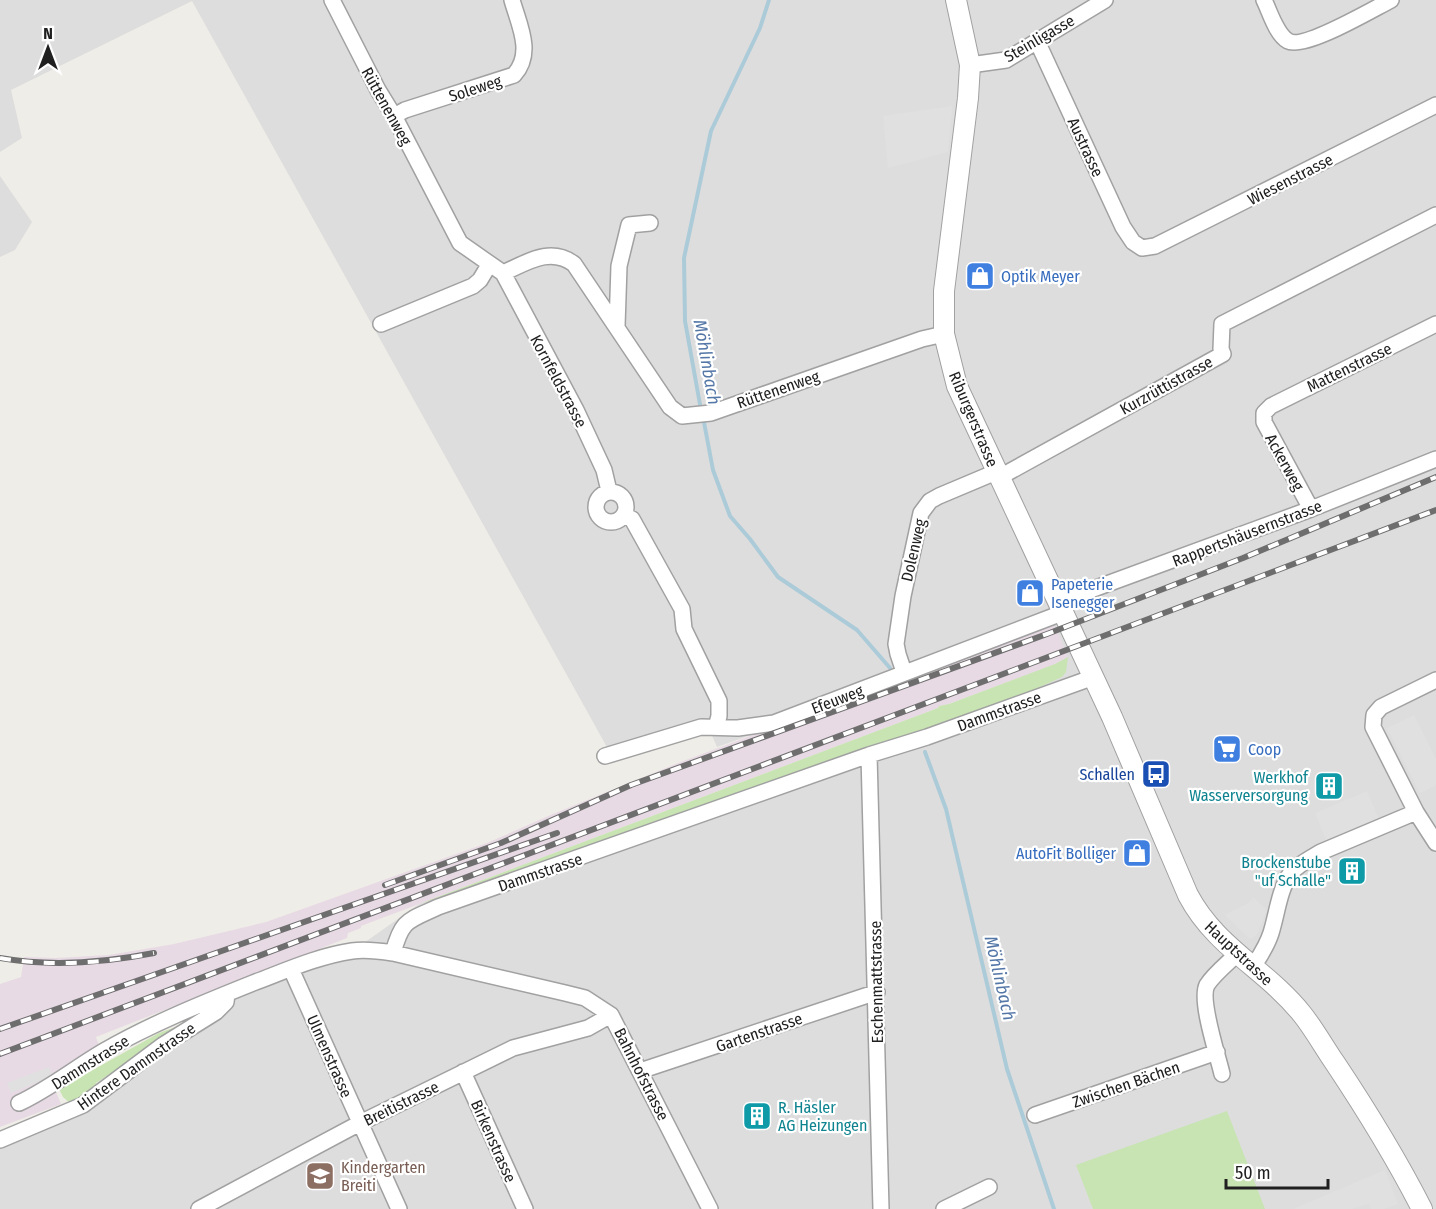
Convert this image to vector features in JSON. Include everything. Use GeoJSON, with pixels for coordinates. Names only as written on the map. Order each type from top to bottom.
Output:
{"type":"FeatureCollection","features":[{"type":"Feature","properties":{"kind":"street","name":"Rüttenenweg"},"geometry":{"type":"LineString","coordinates":[[332,0],[460,243],[503,273],[543,256],[553,255],[565,258],[574,264],[670,407],[682,416],[705,414],[922,339],[944,334]]}},
{"type":"Feature","properties":{"kind":"street","name":"Soleweg"},"geometry":{"type":"LineString","coordinates":[[394,116],[405,110],[514,75],[522,67],[525,50],[512,0]]}},
{"type":"Feature","properties":{"kind":"street","name":"Riburgerstrasse"},"geometry":{"type":"LineString","coordinates":[[956,0],[970,65],[944,291],[944,334],[957,386],[1094,677]]}},
{"type":"Feature","properties":{"kind":"street","name":"Steinligasse"},"geometry":{"type":"LineString","coordinates":[[970,65],[1006,60],[1105,0]]}},
{"type":"Feature","properties":{"kind":"street"},"geometry":{"type":"LineString","coordinates":[[1264,0],[1280,33],[1288,41],[1296,43],[1339,27],[1391,0]]}},
{"type":"Feature","properties":{"kind":"street","name":"Austrasse"},"geometry":{"type":"LineString","coordinates":[[1037,41],[1123,227],[1133,242],[1142,248]]}},
{"type":"Feature","properties":{"kind":"street","name":"Wiesenstrasse"},"geometry":{"type":"LineString","coordinates":[[1142,248],[1155,246],[1436,105]]}},
{"type":"Feature","properties":{"kind":"street","name":"Kurzrüttistrasse"},"geometry":{"type":"LineString","coordinates":[[997,475],[1223,354],[1221,349],[1222,324],[1436,215]]}},
{"type":"Feature","properties":{"kind":"street"},"geometry":{"type":"LineString","coordinates":[[617,327],[619,266],[629,225],[650,223]]}},
{"type":"Feature","properties":{"kind":"street"},"geometry":{"type":"LineString","coordinates":[[381,324],[473,286],[480,280],[489,265]]}},
{"type":"Feature","properties":{"kind":"street","name":"Kornfeldstrasse"},"geometry":{"type":"LineString","coordinates":[[503,273],[576,410],[604,471],[609,491],[619,493],[626,501],[624,515],[632,519],[682,609],[684,629],[719,701],[716,727]]}},
{"type":"Feature","properties":{"kind":"street","name":"Mattenstrasse"},"geometry":{"type":"LineString","coordinates":[[1264,413],[1271,406],[1436,324]]}},
{"type":"Feature","properties":{"kind":"street","name":"Ackerweg"},"geometry":{"type":"LineString","coordinates":[[1264,413],[1264,422],[1311,509]]}},
{"type":"Feature","properties":{"kind":"street","name":"Rappertshäusernstrasse"},"geometry":{"type":"LineString","coordinates":[[1060,608],[1436,459]]}},
{"type":"Feature","properties":{"kind":"street","name":"Dolenweg"},"geometry":{"type":"LineString","coordinates":[[904,672],[896,644],[903,596],[921,513],[930,501],[939,496],[997,475]]}},
{"type":"Feature","properties":{"kind":"street"},"geometry":{"type":"LineString","coordinates":[[609,491],[600,495],[596,504],[597,513],[603,520],[613,522],[624,515]]}},
{"type":"Feature","properties":{"kind":"street","name":"Efeuweg"},"geometry":{"type":"LineString","coordinates":[[604,756],[701,727],[738,728],[774,723],[855,693],[1060,608]]}},
{"type":"Feature","properties":{"kind":"street","name":"Dammstrasse"},"geometry":{"type":"LineString","coordinates":[[19,1103],[140,1031],[227,994],[326,957],[368,950],[393,953],[398,934],[405,924],[438,908],[1094,677]]}},
{"type":"Feature","properties":{"kind":"street","name":"Hauptstrasse"},"geometry":{"type":"LineString","coordinates":[[1094,677],[1196,911],[1214,933],[1301,1013],[1376,1125],[1422,1209]]}},
{"type":"Feature","properties":{"kind":"street"},"geometry":{"type":"LineString","coordinates":[[1436,680],[1381,707],[1374,715],[1373,727],[1416,812],[1436,843]]}},
{"type":"Feature","properties":{"kind":"street","name":"Eschenmattstrasse"},"geometry":{"type":"LineString","coordinates":[[869,755],[881,1209]]}},
{"type":"Feature","properties":{"kind":"street"},"geometry":{"type":"LineString","coordinates":[[1253,967],[1270,935],[1281,896],[1291,874],[1321,852],[1416,812]]}},
{"type":"Feature","properties":{"kind":"street","name":"Bahnhofstrasse"},"geometry":{"type":"LineString","coordinates":[[393,953],[585,998],[611,1015],[710,1209]]}},
{"type":"Feature","properties":{"kind":"street"},"geometry":{"type":"LineString","coordinates":[[1222,1074],[1208,1022],[1205,993],[1207,985],[1237,954]]}},
{"type":"Feature","properties":{"kind":"street","name":"Ulmenstrasse"},"geometry":{"type":"LineString","coordinates":[[291,969],[399,1209]]}},
{"type":"Feature","properties":{"kind":"street","name":"Gartenstrasse"},"geometry":{"type":"LineString","coordinates":[[640,1071],[877,992]]}},
{"type":"Feature","properties":{"kind":"street","name":"Hintere Dammstrasse"},"geometry":{"type":"LineString","coordinates":[[0,1140],[83,1105],[163,1045],[216,1012],[226,1002],[227,994]]}},
{"type":"Feature","properties":{"kind":"street","name":"Breitistrasse"},"geometry":{"type":"LineString","coordinates":[[200,1209],[216,1205],[360,1123],[513,1048],[588,1028],[611,1015]]}},
{"type":"Feature","properties":{"kind":"street","name":"Zwischen Bächen"},"geometry":{"type":"LineString","coordinates":[[1035,1115],[1217,1052]]}},
{"type":"Feature","properties":{"kind":"street","name":"Birkenstrasse"},"geometry":{"type":"LineString","coordinates":[[463,1072],[525,1209]]}},
{"type":"Feature","properties":{"kind":"street"},"geometry":{"type":"LineString","coordinates":[[944,1209],[989,1187]]}},
{"type":"Feature","properties":{"kind":"shaded area"},"geometry":{"type":"Polygon","coordinates":[[[0,0],[1436,0],[1436,1209],[0,1209],[0,1135],[55,1113],[94,1090],[96,1084],[221,1002],[361,945],[419,904],[544,864],[1022,695],[1068,658],[849,701],[717,747],[710,731],[613,758],[192,1],[11,90],[22,138],[0,152],[0,0]]]}},
{"type":"Feature","properties":{"kind":"shaded area"},"geometry":{"type":"Polygon","coordinates":[[[952,106],[948,152],[888,168],[883,116],[952,106]]]}},
{"type":"Feature","properties":{"kind":"shaded area"},"geometry":{"type":"Polygon","coordinates":[[[0,176],[32,222],[15,250],[0,257],[0,176]]]}},
{"type":"Feature","properties":{"kind":"shaded area"},"geometry":{"type":"Polygon","coordinates":[[[1053,622],[1068,657],[1056,664],[939,706],[361,926],[348,933],[347,938],[96,1037],[100,1048],[52,1082],[61,1104],[0,1127],[0,984],[21,977],[24,957],[109,955],[174,944],[266,922],[487,843],[678,763],[1053,622]]]}},
{"type":"Feature","properties":{"kind":"shaded area"},"geometry":{"type":"Polygon","coordinates":[[[1414,715],[1436,759],[1436,785],[1420,793],[1387,728],[1414,715]]]}},
{"type":"Feature","properties":{"kind":"shaded area"},"geometry":{"type":"Polygon","coordinates":[[[1367,791],[1381,824],[1328,845],[1315,813],[1367,791]]]}},
{"type":"Feature","properties":{"kind":"shaded area"},"geometry":{"type":"Polygon","coordinates":[[[1254,898],[1267,910],[1257,935],[1250,939],[1225,915],[1254,898]]]}},
{"type":"Feature","properties":{"kind":"shaded area"},"geometry":{"type":"Polygon","coordinates":[[[49,1067],[53,1076],[11,1093],[7,1083],[49,1067]]]}},
{"type":"Feature","properties":{"kind":"shaded area"},"geometry":{"type":"Polygon","coordinates":[[[1385,1170],[1398,1204],[1384,1209],[1371,1209],[1369,1204],[1351,1209],[1293,1209],[1385,1170]]]}},
{"type":"Feature","properties":{"kind":"green space"},"geometry":{"type":"Polygon","coordinates":[[[1068,657],[1066,672],[1062,677],[1022,695],[544,864],[419,904],[1055,664],[1068,657]]]}},
{"type":"Feature","properties":{"kind":"green space"},"geometry":{"type":"Polygon","coordinates":[[[187,1023],[96,1083],[94,1090],[71,1104],[63,1097],[59,1089],[159,1033],[187,1023]]]}},
{"type":"Feature","properties":{"kind":"green space"},"geometry":{"type":"Polygon","coordinates":[[[1227,1111],[1265,1209],[1093,1209],[1076,1165],[1227,1111]]]}},
{"type":"Feature","properties":{"kind":"waterway","name":"Möhlinbach"},"geometry":{"type":"LineString","coordinates":[[701,410],[685,321],[684,258],[711,131],[760,28],[769,0]]}},
{"type":"Feature","properties":{"kind":"waterway","name":"Möhlinbach"},"geometry":{"type":"LineString","coordinates":[[703,417],[713,470],[730,516],[778,577],[857,630],[890,668]]}},
{"type":"Feature","properties":{"kind":"waterway","name":"Möhlinbach"},"geometry":{"type":"LineString","coordinates":[[925,752],[946,809],[1007,1069],[1054,1209]]}},
{"type":"Feature","properties":{"kind":"railway"},"geometry":{"type":"LineString","coordinates":[[385,885],[501,843],[631,785],[1047,634],[1243,558],[1436,477]]}},
{"type":"Feature","properties":{"kind":"railway"},"geometry":{"type":"LineString","coordinates":[[0,1054],[1436,510]]}},
{"type":"Feature","properties":{"kind":"railway"},"geometry":{"type":"LineString","coordinates":[[0,1029],[557,833]]}},
{"type":"Feature","properties":{"kind":"railway"},"geometry":{"type":"LineString","coordinates":[[0,958],[77,963],[154,953]]}},
{"type":"Feature","properties":{"kind":"place","name":"Optik Meyer"},"geometry":{"type":"Point","coordinates":[980,276]}},
{"type":"Feature","properties":{"kind":"place","name":"Papeterie Isenegger"},"geometry":{"type":"Point","coordinates":[1030,593]}},
{"type":"Feature","properties":{"kind":"place","name":"Coop"},"geometry":{"type":"Point","coordinates":[1227,749]}},
{"type":"Feature","properties":{"kind":"place","name":"Schallen"},"geometry":{"type":"Point","coordinates":[1156,774]}},
{"type":"Feature","properties":{"kind":"place","name":"Werkhof Wasserversorgung"},"geometry":{"type":"Point","coordinates":[1329,786]}},
{"type":"Feature","properties":{"kind":"place","name":"AutoFit Bolliger"},"geometry":{"type":"Point","coordinates":[1137,853]}},
{"type":"Feature","properties":{"kind":"place","name":"Brockenstube \"uf Schalle\""},"geometry":{"type":"Point","coordinates":[1352,871]}},
{"type":"Feature","properties":{"kind":"place","name":"R. Häsler AG Heizungen"},"geometry":{"type":"Point","coordinates":[757,1116]}},
{"type":"Feature","properties":{"kind":"place","name":"Kindergarten Breiti"},"geometry":{"type":"Point","coordinates":[320,1176]}}]}
